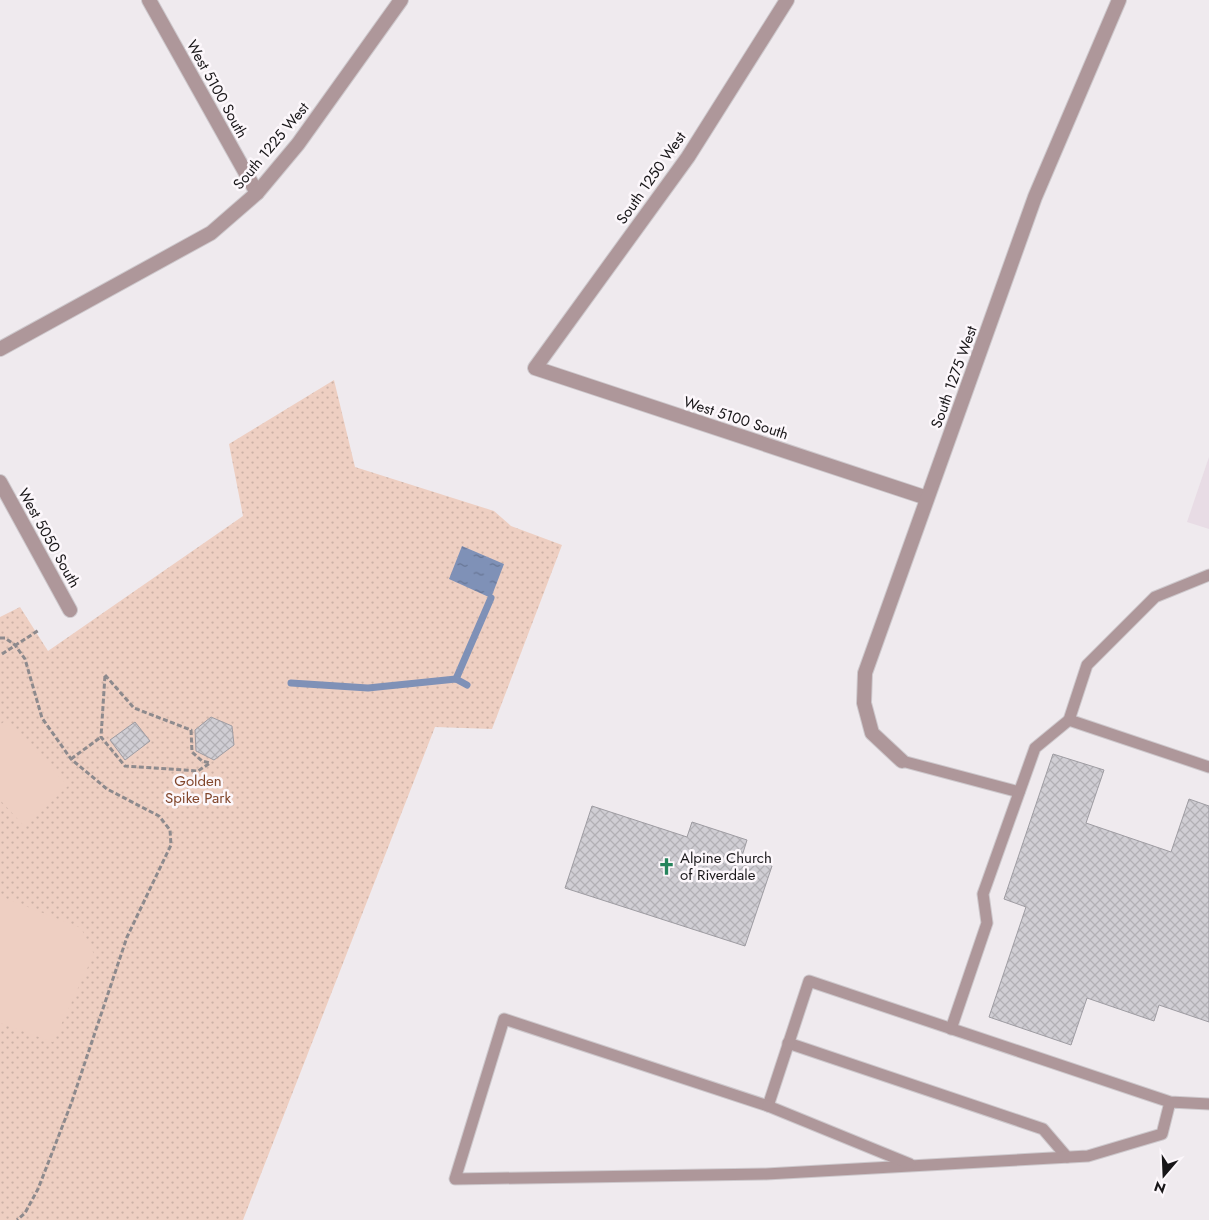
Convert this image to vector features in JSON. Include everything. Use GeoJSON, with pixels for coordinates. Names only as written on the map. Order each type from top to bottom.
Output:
{"type":"FeatureCollection","features":[{"type":"Feature","properties":{"kind":"street","name":"West 5100 South"},"geometry":{"type":"LineString","coordinates":[[149,0],[257,193]]}},
{"type":"Feature","properties":{"kind":"street","name":"South 1225 West"},"geometry":{"type":"LineString","coordinates":[[0,349],[210,233],[257,193],[298,144],[401,0]]}},
{"type":"Feature","properties":{"kind":"street","name":"South 1250 West"},"geometry":{"type":"LineString","coordinates":[[535,368],[688,156],[787,0]]}},
{"type":"Feature","properties":{"kind":"street","name":"South 1275 West"},"geometry":{"type":"LineString","coordinates":[[902,761],[872,733],[864,703],[865,673],[1035,197],[1118,0]]}},
{"type":"Feature","properties":{"kind":"street","name":"West 5100 South"},"geometry":{"type":"LineString","coordinates":[[535,368],[927,498]]}},
{"type":"Feature","properties":{"kind":"street","name":"West 5050 South"},"geometry":{"type":"LineString","coordinates":[[0,482],[70,610]]}},
{"type":"Feature","properties":{"kind":"lane"},"geometry":{"type":"LineString","coordinates":[[951,1029],[988,923],[983,894],[1035,748],[1069,720],[1088,665],[1155,597],[1209,575]]}},
{"type":"Feature","properties":{"kind":"lane"},"geometry":{"type":"LineString","coordinates":[[1069,720],[1209,767]]}},
{"type":"Feature","properties":{"kind":"lane"},"geometry":{"type":"LineString","coordinates":[[902,761],[1019,792]]}},
{"type":"Feature","properties":{"kind":"lane"},"geometry":{"type":"LineString","coordinates":[[768,1106],[809,981],[1170,1102],[1209,1104]]}},
{"type":"Feature","properties":{"kind":"lane"},"geometry":{"type":"LineString","coordinates":[[914,1166],[768,1106],[504,1018],[455,1178],[766,1174],[914,1166],[1088,1156],[1162,1134],[1170,1102]]}},
{"type":"Feature","properties":{"kind":"lane"},"geometry":{"type":"LineString","coordinates":[[788,1043],[1043,1129],[1067,1157]]}},
{"type":"Feature","properties":{"kind":"path"},"geometry":{"type":"LineString","coordinates":[[2,654],[39,630]]}},
{"type":"Feature","properties":{"kind":"path"},"geometry":{"type":"LineString","coordinates":[[0,638],[5,638],[15,645],[25,659],[42,718],[71,760],[107,789],[159,816],[170,830],[171,845],[127,937],[71,1104],[38,1189],[25,1213],[17,1220]]}},
{"type":"Feature","properties":{"kind":"path"},"geometry":{"type":"LineString","coordinates":[[71,760],[102,736],[105,675],[134,708],[191,730],[192,752],[202,761],[210,763],[198,771],[125,766],[102,736]]}},
{"type":"Feature","properties":{"kind":"shaded area"},"geometry":{"type":"Polygon","coordinates":[[[1209,457],[1209,529],[1187,522],[1209,457]]]}},
{"type":"Feature","properties":{"kind":"green space","name":"Golden Spike Park"},"geometry":{"type":"Polygon","coordinates":[[[334,380],[355,467],[494,511],[511,526],[562,545],[492,729],[435,727],[243,1220],[0,1220],[0,617],[20,607],[48,651],[243,516],[229,444],[334,380]]]}},
{"type":"Feature","properties":{"kind":"green space"},"geometry":{"type":"Polygon","coordinates":[[[6,720],[68,786],[25,827],[0,800],[0,725],[6,720]]]}},
{"type":"Feature","properties":{"kind":"green space"},"geometry":{"type":"Polygon","coordinates":[[[0,896],[81,928],[94,954],[53,1042],[0,1023],[0,896]]]}},
{"type":"Feature","properties":{"kind":"water"},"geometry":{"type":"Polygon","coordinates":[[[462,546],[504,564],[491,598],[449,579],[462,546]]]}},
{"type":"Feature","properties":{"kind":"building"},"geometry":{"type":"Polygon","coordinates":[[[211,717],[232,726],[234,745],[214,760],[196,751],[195,730],[211,717]]]}},
{"type":"Feature","properties":{"kind":"building"},"geometry":{"type":"Polygon","coordinates":[[[135,722],[150,741],[125,760],[110,740],[135,722]]]}},
{"type":"Feature","properties":{"kind":"building"},"geometry":{"type":"Polygon","coordinates":[[[1053,754],[1104,770],[1086,823],[1171,852],[1189,799],[1209,806],[1209,1022],[1159,1005],[1154,1021],[1087,998],[1071,1045],[989,1017],[1026,907],[1004,899],[1053,754]]]}},
{"type":"Feature","properties":{"kind":"building"},"geometry":{"type":"Polygon","coordinates":[[[592,806],[687,837],[692,822],[747,840],[742,856],[772,866],[745,946],[565,888],[592,806]]]}},
{"type":"Feature","properties":{"kind":"waterway"},"geometry":{"type":"LineString","coordinates":[[456,679],[491,598]]}},
{"type":"Feature","properties":{"kind":"waterway"},"geometry":{"type":"LineString","coordinates":[[291,683],[368,688],[456,679],[467,685]]}},
{"type":"Feature","properties":{"kind":"place","name":"Alpine Church of Riverdale"},"geometry":{"type":"Point","coordinates":[666,867]}}]}
